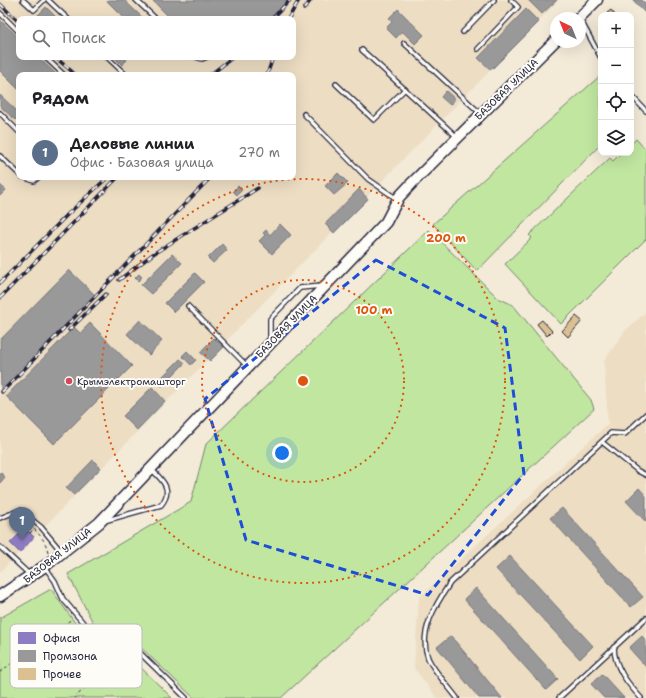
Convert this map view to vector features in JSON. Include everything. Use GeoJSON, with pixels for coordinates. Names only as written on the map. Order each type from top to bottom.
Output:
{"type":"FeatureCollection","features":[{"type":"Feature","properties":{"kind":"street"},"geometry":{"type":"LineString","coordinates":[[585,12],[597,0]]}},
{"type":"Feature","properties":{"kind":"street","name":"БАЗОВАЯ УЛИЦА"},"geometry":{"type":"LineString","coordinates":[[0,596],[46,565],[100,523],[386,222],[398,200],[413,182],[550,46]]}},
{"type":"Feature","properties":{"kind":"lane"},"geometry":{"type":"LineString","coordinates":[[23,0],[34,10],[44,0]]}},
{"type":"Feature","properties":{"kind":"lane"},"geometry":{"type":"LineString","coordinates":[[48,0],[65,16]]}},
{"type":"Feature","properties":{"kind":"lane"},"geometry":{"type":"LineString","coordinates":[[136,0],[153,16]]}},
{"type":"Feature","properties":{"kind":"lane"},"geometry":{"type":"LineString","coordinates":[[463,32],[494,0]]}},
{"type":"Feature","properties":{"kind":"lane"},"geometry":{"type":"LineString","coordinates":[[478,49],[518,7],[511,0]]}},
{"type":"Feature","properties":{"kind":"lane"},"geometry":{"type":"LineString","coordinates":[[0,13],[16,29]]}},
{"type":"Feature","properties":{"kind":"lane"},"geometry":{"type":"LineString","coordinates":[[586,31],[598,53]]}},
{"type":"Feature","properties":{"kind":"lane"},"geometry":{"type":"LineString","coordinates":[[404,43],[481,113]]}},
{"type":"Feature","properties":{"kind":"lane"},"geometry":{"type":"LineString","coordinates":[[362,50],[457,137]]}},
{"type":"Feature","properties":{"kind":"lane"},"geometry":{"type":"LineString","coordinates":[[48,60],[61,72]]}},
{"type":"Feature","properties":{"kind":"lane"},"geometry":{"type":"LineString","coordinates":[[111,60],[123,72]]}},
{"type":"Feature","properties":{"kind":"lane"},"geometry":{"type":"LineString","coordinates":[[336,84],[374,120],[405,89]]}},
{"type":"Feature","properties":{"kind":"lane"},"geometry":{"type":"LineString","coordinates":[[634,98],[646,111]]}},
{"type":"Feature","properties":{"kind":"lane"},"geometry":{"type":"LineString","coordinates":[[0,112],[16,129]]}},
{"type":"Feature","properties":{"kind":"lane"},"geometry":{"type":"LineString","coordinates":[[304,114],[368,179],[398,200]]}},
{"type":"Feature","properties":{"kind":"lane"},"geometry":{"type":"LineString","coordinates":[[0,156],[16,171]]}},
{"type":"Feature","properties":{"kind":"lane"},"geometry":{"type":"LineString","coordinates":[[270,343],[270,319],[300,288],[325,285]]}},
{"type":"Feature","properties":{"kind":"lane"},"geometry":{"type":"LineString","coordinates":[[188,306],[248,366]]}},
{"type":"Feature","properties":{"kind":"lane"},"geometry":{"type":"LineString","coordinates":[[457,698],[428,659],[425,645],[429,622],[437,602],[450,583],[611,433],[625,434],[646,414]]}},
{"type":"Feature","properties":{"kind":"lane"},"geometry":{"type":"LineString","coordinates":[[602,442],[638,472],[646,475]]}},
{"type":"Feature","properties":{"kind":"lane"},"geometry":{"type":"LineString","coordinates":[[100,523],[161,505],[166,500],[168,491],[163,480],[151,469]]}},
{"type":"Feature","properties":{"kind":"lane"},"geometry":{"type":"LineString","coordinates":[[0,518],[20,510],[41,527],[62,552]]}},
{"type":"Feature","properties":{"kind":"lane"},"geometry":{"type":"LineString","coordinates":[[0,547],[30,576]]}},
{"type":"Feature","properties":{"kind":"lane"},"geometry":{"type":"LineString","coordinates":[[46,565],[63,599],[83,624]]}},
{"type":"Feature","properties":{"kind":"lane"},"geometry":{"type":"LineString","coordinates":[[559,698],[646,618]]}},
{"type":"Feature","properties":{"kind":"lane"},"geometry":{"type":"LineString","coordinates":[[614,647],[614,658],[628,684],[641,698]]}},
{"type":"Feature","properties":{"kind":"lane"},"geometry":{"type":"LineString","coordinates":[[142,656],[186,698]]}},
{"type":"Feature","properties":{"kind":"path"},"geometry":{"type":"LineString","coordinates":[[31,526],[46,545],[48,552],[46,565]]}},
{"type":"Feature","properties":{"kind":"path"},"geometry":{"type":"LineString","coordinates":[[30,533],[34,530]]}},
{"type":"Feature","properties":{"kind":"path"},"geometry":{"type":"LineString","coordinates":[[65,624],[76,616]]}},
{"type":"Feature","properties":{"kind":"path"},"geometry":{"type":"LineString","coordinates":[[0,672],[10,665]]}},
{"type":"Feature","properties":{"kind":"path"},"geometry":{"type":"LineString","coordinates":[[74,698],[85,688]]}},
{"type":"Feature","properties":{"kind":"highlighted area"},"geometry":{"type":"Polygon","coordinates":[[[376,260],[505,328],[524,474],[428,595],[246,540],[205,399],[376,260]]]}},
{"type":"Feature","properties":{"kind":"shaded area"},"geometry":{"type":"Polygon","coordinates":[[[0,0],[559,0],[0,572],[0,0]]]}},
{"type":"Feature","properties":{"kind":"shaded area"},"geometry":{"type":"Polygon","coordinates":[[[646,312],[646,698],[437,698],[414,668],[419,598],[608,424],[604,361],[625,331],[646,312]]]}},
{"type":"Feature","properties":{"kind":"green space"},"geometry":{"type":"Polygon","coordinates":[[[598,78],[598,147],[477,271],[433,224],[598,78]]]}},
{"type":"Feature","properties":{"kind":"green space"},"geometry":{"type":"Polygon","coordinates":[[[636,139],[646,150],[646,239],[561,324],[505,264],[532,238],[529,235],[610,158],[613,161],[618,156],[634,156],[634,141],[636,139]]]}},
{"type":"Feature","properties":{"kind":"green space"},"geometry":{"type":"Polygon","coordinates":[[[429,230],[498,298],[513,305],[591,400],[594,409],[281,698],[194,698],[142,649],[142,624],[94,624],[68,574],[191,502],[206,444],[429,230]]]}},
{"type":"Feature","properties":{"kind":"green space"},"geometry":{"type":"Polygon","coordinates":[[[51,589],[76,624],[10,624],[10,688],[142,688],[142,669],[172,698],[0,698],[0,618],[51,589]]]}},
{"type":"Feature","properties":{"kind":"building: Офисы"},"geometry":{"type":"Polygon","coordinates":[[[25,528],[34,537],[20,553],[10,543],[25,528]]]}},
{"type":"Feature","properties":{"kind":"building: Промзона"},"geometry":{"type":"Polygon","coordinates":[[[124,0],[141,16],[122,16],[107,1],[124,0]]]}},
{"type":"Feature","properties":{"kind":"building: Промзона"},"geometry":{"type":"Polygon","coordinates":[[[152,0],[288,0],[272,16],[168,16],[152,0]]]}},
{"type":"Feature","properties":{"kind":"building: Промзона"},"geometry":{"type":"Polygon","coordinates":[[[528,0],[557,0],[542,14],[528,0]]]}},
{"type":"Feature","properties":{"kind":"building: Промзона"},"geometry":{"type":"Polygon","coordinates":[[[633,0],[642,0],[646,4],[646,14],[633,0]]]}},
{"type":"Feature","properties":{"kind":"building: Промзона"},"geometry":{"type":"Polygon","coordinates":[[[46,7],[55,16],[37,16],[46,7]]]}},
{"type":"Feature","properties":{"kind":"building: Промзона"},"geometry":{"type":"Polygon","coordinates":[[[398,9],[424,35],[415,44],[402,31],[396,38],[386,28],[392,22],[389,18],[398,9]]]}},
{"type":"Feature","properties":{"kind":"building: Промзона"},"geometry":{"type":"Polygon","coordinates":[[[526,9],[539,22],[491,70],[478,58],[526,9]]]}},
{"type":"Feature","properties":{"kind":"building: Промзона"},"geometry":{"type":"Polygon","coordinates":[[[0,20],[16,35],[16,60],[41,60],[54,72],[16,72],[16,87],[0,71],[0,20]]]}},
{"type":"Feature","properties":{"kind":"building: Промзона"},"geometry":{"type":"Polygon","coordinates":[[[117,60],[127,60],[122,65],[117,60]]]}},
{"type":"Feature","properties":{"kind":"building: Промзона"},"geometry":{"type":"Polygon","coordinates":[[[446,91],[455,99],[450,105],[441,97],[446,91]]]}},
{"type":"Feature","properties":{"kind":"building: Промзона"},"geometry":{"type":"Polygon","coordinates":[[[0,95],[16,110],[16,119],[15,120],[0,106],[0,95]]]}},
{"type":"Feature","properties":{"kind":"building: Промзона"},"geometry":{"type":"Polygon","coordinates":[[[338,173],[348,183],[334,195],[325,186],[338,173]]]}},
{"type":"Feature","properties":{"kind":"building: Промзона"},"geometry":{"type":"Polygon","coordinates":[[[0,185],[6,190],[0,196],[0,185]]]}},
{"type":"Feature","properties":{"kind":"building: Промзона"},"geometry":{"type":"Polygon","coordinates":[[[238,186],[242,190],[237,195],[233,191],[238,186]]]}},
{"type":"Feature","properties":{"kind":"building: Промзона"},"geometry":{"type":"Polygon","coordinates":[[[359,189],[368,199],[334,233],[325,224],[359,189]]]}},
{"type":"Feature","properties":{"kind":"building: Промзона"},"geometry":{"type":"Polygon","coordinates":[[[280,224],[291,235],[272,254],[259,241],[265,235],[263,233],[266,230],[270,235],[280,224]]]}},
{"type":"Feature","properties":{"kind":"building: Промзона"},"geometry":{"type":"Polygon","coordinates":[[[222,244],[227,250],[213,263],[208,258],[222,244]]]}},
{"type":"Feature","properties":{"kind":"building: Промзона"},"geometry":{"type":"Polygon","coordinates":[[[172,254],[182,263],[151,294],[141,285],[172,254]]]}},
{"type":"Feature","properties":{"kind":"building: Промзона"},"geometry":{"type":"Polygon","coordinates":[[[69,270],[95,295],[1,392],[0,340],[69,270]]]}},
{"type":"Feature","properties":{"kind":"building: Промзона"},"geometry":{"type":"Polygon","coordinates":[[[195,273],[204,282],[174,312],[165,303],[195,273]]]}},
{"type":"Feature","properties":{"kind":"building: Промзона"},"geometry":{"type":"Polygon","coordinates":[[[139,274],[142,277],[138,281],[135,278],[139,274]]]}},
{"type":"Feature","properties":{"kind":"building: Промзона"},"geometry":{"type":"Polygon","coordinates":[[[140,320],[162,341],[149,355],[127,334],[140,320]]]}},
{"type":"Feature","properties":{"kind":"building: Промзона","name":"Крымэлектромашторг"},"geometry":{"type":"Polygon","coordinates":[[[90,323],[132,366],[54,444],[6,396],[74,327],[80,333],[90,323]]]}},
{"type":"Feature","properties":{"kind":"building: Промзона"},"geometry":{"type":"Polygon","coordinates":[[[214,338],[224,347],[210,361],[200,352],[214,338]]]}},
{"type":"Feature","properties":{"kind":"building: Промзона"},"geometry":{"type":"Polygon","coordinates":[[[187,351],[196,360],[191,365],[182,356],[187,351]]]}},
{"type":"Feature","properties":{"kind":"building: Промзона"},"geometry":{"type":"Polygon","coordinates":[[[180,359],[185,363],[162,386],[157,382],[180,359]]]}},
{"type":"Feature","properties":{"kind":"building: Промзона"},"geometry":{"type":"Polygon","coordinates":[[[152,387],[165,401],[137,430],[123,416],[152,387]]]}},
{"type":"Feature","properties":{"kind":"building: Промзона"},"geometry":{"type":"Polygon","coordinates":[[[93,460],[101,468],[74,495],[66,488],[93,460]]]}},
{"type":"Feature","properties":{"kind":"building: Промзона"},"geometry":{"type":"Polygon","coordinates":[[[0,472],[5,477],[0,483],[0,472]]]}},
{"type":"Feature","properties":{"kind":"building: Промзона"},"geometry":{"type":"Polygon","coordinates":[[[639,488],[646,496],[646,522],[626,501],[639,488]]]}},
{"type":"Feature","properties":{"kind":"building: Промзона"},"geometry":{"type":"Polygon","coordinates":[[[562,508],[643,597],[631,607],[550,518],[562,508]]]}},
{"type":"Feature","properties":{"kind":"building: Промзона"},"geometry":{"type":"Polygon","coordinates":[[[510,556],[593,646],[580,659],[496,569],[510,556]]]}},
{"type":"Feature","properties":{"kind":"building: Промзона"},"geometry":{"type":"Polygon","coordinates":[[[476,588],[558,679],[546,690],[464,599],[476,588]]]}},
{"type":"Feature","properties":{"kind":"building: Промзона"},"geometry":{"type":"Polygon","coordinates":[[[451,636],[502,698],[479,698],[437,647],[451,636]]]}},
{"type":"Feature","properties":{"kind":"building: Промзона"},"geometry":{"type":"Polygon","coordinates":[[[642,636],[646,641],[646,667],[629,648],[642,636]]]}},
{"type":"Feature","properties":{"kind":"building: Промзона"},"geometry":{"type":"Polygon","coordinates":[[[602,674],[624,698],[604,698],[591,684],[602,674]]]}},
{"type":"Feature","properties":{"kind":"building: Прочее"},"geometry":{"type":"Polygon","coordinates":[[[576,316],[582,321],[568,337],[562,331],[576,316]]]}},
{"type":"Feature","properties":{"kind":"building: Прочее"},"geometry":{"type":"Polygon","coordinates":[[[542,320],[552,331],[547,336],[537,324],[542,320]]]}},
{"type":"Feature","properties":{"kind":"railway"},"geometry":{"type":"LineString","coordinates":[[275,16],[290,0]]}},
{"type":"Feature","properties":{"kind":"railway"},"geometry":{"type":"LineString","coordinates":[[290,16],[299,0]]}},
{"type":"Feature","properties":{"kind":"railway"},"geometry":{"type":"LineString","coordinates":[[304,9],[311,0]]}},
{"type":"Feature","properties":{"kind":"railway"},"geometry":{"type":"LineString","coordinates":[[0,4],[16,19]]}},
{"type":"Feature","properties":{"kind":"railway"},"geometry":{"type":"LineString","coordinates":[[58,60],[72,72]]}},
{"type":"Feature","properties":{"kind":"railway"},"geometry":{"type":"LineString","coordinates":[[214,72],[229,60]]}},
{"type":"Feature","properties":{"kind":"railway"},"geometry":{"type":"LineString","coordinates":[[268,72],[272,60]]}},
{"type":"Feature","properties":{"kind":"railway"},"geometry":{"type":"LineString","coordinates":[[0,283],[68,214],[105,180]]}},
{"type":"Feature","properties":{"kind":"railway"},"geometry":{"type":"LineString","coordinates":[[0,298],[115,180]]}},
{"type":"Feature","properties":{"kind":"railway"},"geometry":{"type":"LineString","coordinates":[[2,392],[208,180]]}},
{"type":"Feature","properties":{"kind":"railway"},"geometry":{"type":"LineString","coordinates":[[119,280],[153,254],[258,188]]}},
{"type":"Feature","properties":{"kind":"railway"},"geometry":{"type":"LineString","coordinates":[[69,330],[106,294]]}},
{"type":"Feature","properties":{"kind":"place","name":"Крымэлектромашторг"},"geometry":{"type":"Point","coordinates":[69,381]}},
{"type":"Feature","properties":{"kind":"place","name":"Деловые линии"},"geometry":{"type":"Point","coordinates":[22,540]}}]}
